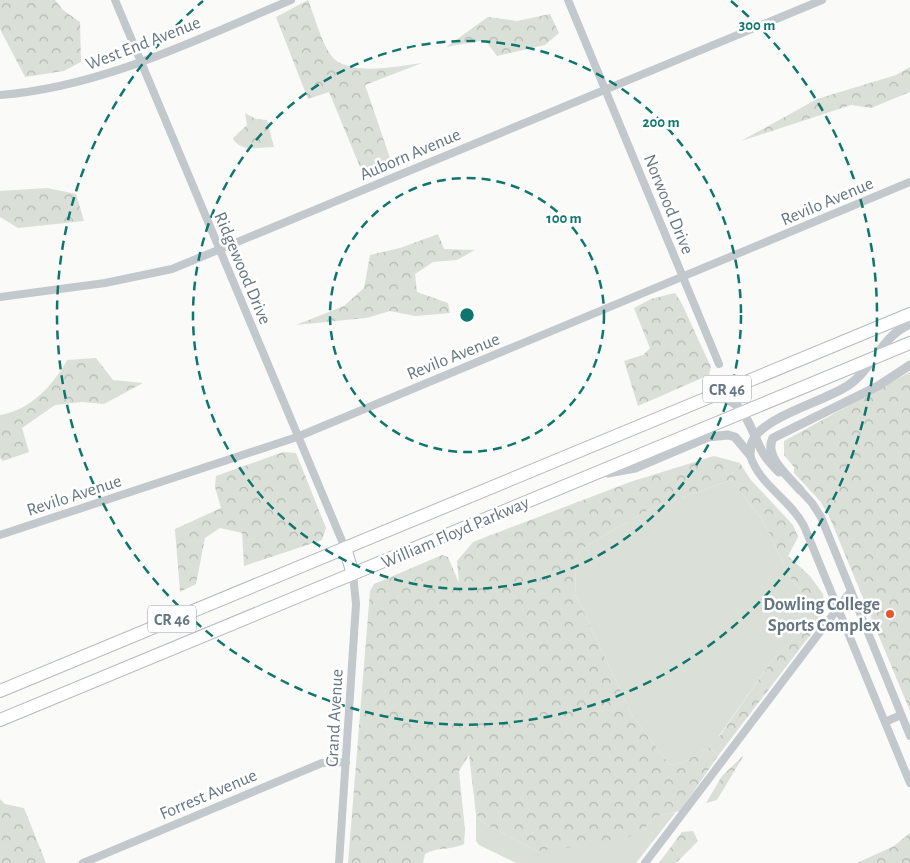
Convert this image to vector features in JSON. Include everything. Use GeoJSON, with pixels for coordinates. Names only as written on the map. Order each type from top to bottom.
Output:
{"type":"FeatureCollection","features":[{"type":"Feature","properties":{"kind":"highway","name":"William Floyd Parkway"},"geometry":{"type":"LineString","coordinates":[[0,691],[910,314]]}},
{"type":"Feature","properties":{"kind":"highway","name":"William Floyd Parkway"},"geometry":{"type":"LineString","coordinates":[[0,720],[910,343]]}},
{"type":"Feature","properties":{"kind":"highway"},"geometry":{"type":"LineString","coordinates":[[344,548],[353,574]]}},
{"type":"Feature","properties":{"kind":"street","name":"Ridgewood Drive"},"geometry":{"type":"LineString","coordinates":[[115,0],[344,548]]}},
{"type":"Feature","properties":{"kind":"street","name":"West End Avenue"},"geometry":{"type":"LineString","coordinates":[[0,95],[26,93],[73,84],[141,62],[291,0]]}},
{"type":"Feature","properties":{"kind":"street","name":"Norwood Drive"},"geometry":{"type":"LineString","coordinates":[[568,0],[719,364]]}},
{"type":"Feature","properties":{"kind":"street","name":"Auborn Avenue"},"geometry":{"type":"LineString","coordinates":[[0,297],[146,275],[172,269],[822,0]]}},
{"type":"Feature","properties":{"kind":"street","name":"Revilo Avenue"},"geometry":{"type":"LineString","coordinates":[[0,535],[297,437],[910,182]]}},
{"type":"Feature","properties":{"kind":"street"},"geometry":{"type":"LineString","coordinates":[[750,455],[755,436],[778,420],[848,386],[860,376],[897,329],[910,324]]}},
{"type":"Feature","properties":{"kind":"street"},"geometry":{"type":"LineString","coordinates":[[910,365],[878,386],[773,438],[771,450],[778,464],[812,503],[821,517],[910,736]]}},
{"type":"Feature","properties":{"kind":"street"},"geometry":{"type":"LineString","coordinates":[[702,400],[727,399],[737,404],[744,412],[770,463],[800,490]]}},
{"type":"Feature","properties":{"kind":"street"},"geometry":{"type":"LineString","coordinates":[[592,476],[635,468],[708,437],[728,435],[735,437],[750,455],[761,477],[798,515],[910,783]]}},
{"type":"Feature","properties":{"kind":"street","name":"Grand Avenue"},"geometry":{"type":"LineString","coordinates":[[339,863],[356,604],[353,574]]}},
{"type":"Feature","properties":{"kind":"street"},"geometry":{"type":"LineString","coordinates":[[645,863],[850,591]]}},
{"type":"Feature","properties":{"kind":"street"},"geometry":{"type":"LineString","coordinates":[[885,722],[901,715]]}},
{"type":"Feature","properties":{"kind":"street","name":"Forrest Avenue"},"geometry":{"type":"LineString","coordinates":[[83,863],[322,763],[346,762]]}},
{"type":"Feature","properties":{"kind":"green space"},"geometry":{"type":"Polygon","coordinates":[[[0,0],[55,0],[63,10],[80,22],[81,62],[64,71],[25,77],[0,29],[0,0]]]}},
{"type":"Feature","properties":{"kind":"green space"},"geometry":{"type":"Polygon","coordinates":[[[308,0],[323,42],[337,61],[347,66],[373,69],[422,63],[365,85],[392,164],[365,179],[329,92],[308,99],[276,17],[308,0]]]}},
{"type":"Feature","properties":{"kind":"green space"},"geometry":{"type":"Polygon","coordinates":[[[550,14],[559,33],[545,45],[497,56],[485,40],[446,47],[488,17],[517,21],[550,14]]]}},
{"type":"Feature","properties":{"kind":"green space"},"geometry":{"type":"Polygon","coordinates":[[[910,67],[910,92],[871,108],[851,105],[741,141],[817,99],[896,75],[910,67]]]}},
{"type":"Feature","properties":{"kind":"green space"},"geometry":{"type":"Polygon","coordinates":[[[245,113],[256,119],[267,120],[274,147],[251,148],[240,146],[236,143],[233,138],[247,125],[245,113]]]}},
{"type":"Feature","properties":{"kind":"green space"},"geometry":{"type":"Polygon","coordinates":[[[47,188],[76,194],[84,221],[18,228],[0,217],[0,191],[47,188]]]}},
{"type":"Feature","properties":{"kind":"green space"},"geometry":{"type":"Polygon","coordinates":[[[438,234],[444,249],[475,250],[457,260],[433,262],[415,274],[417,292],[448,303],[450,313],[415,316],[390,311],[366,318],[296,325],[344,306],[364,288],[370,255],[400,248],[438,234]]]}},
{"type":"Feature","properties":{"kind":"green space"},"geometry":{"type":"Polygon","coordinates":[[[675,293],[711,367],[709,375],[638,406],[624,361],[643,355],[650,348],[634,308],[651,299],[675,293]]]}},
{"type":"Feature","properties":{"kind":"green space"},"geometry":{"type":"Polygon","coordinates":[[[96,358],[113,380],[143,383],[104,404],[82,402],[55,405],[22,428],[29,452],[3,461],[0,458],[0,415],[11,413],[21,408],[40,395],[55,379],[67,360],[96,358]]]}},
{"type":"Feature","properties":{"kind":"green space","name":"Dowling College Sports Complex"},"geometry":{"type":"Polygon","coordinates":[[[910,372],[910,711],[829,516],[820,501],[794,473],[794,467],[784,455],[784,441],[910,372]]]}},
{"type":"Feature","properties":{"kind":"green space"},"geometry":{"type":"Polygon","coordinates":[[[283,452],[296,453],[326,528],[322,540],[244,566],[242,533],[220,528],[205,538],[196,584],[180,592],[175,529],[221,508],[215,487],[216,476],[283,452]]]}},
{"type":"Feature","properties":{"kind":"green space"},"geometry":{"type":"Polygon","coordinates":[[[714,456],[740,463],[750,479],[793,525],[798,537],[788,556],[810,576],[823,594],[825,610],[812,601],[795,584],[784,566],[768,530],[756,511],[731,480],[648,510],[581,549],[575,561],[576,596],[633,717],[670,765],[686,761],[709,747],[718,756],[680,811],[653,817],[643,831],[616,842],[537,851],[482,822],[476,814],[469,755],[459,771],[465,830],[464,844],[425,854],[423,863],[348,863],[370,591],[374,584],[442,555],[448,557],[459,583],[457,561],[473,542],[630,482],[714,456]]]}},
{"type":"Feature","properties":{"kind":"green space"},"geometry":{"type":"Polygon","coordinates":[[[731,480],[756,511],[768,530],[784,566],[795,584],[812,601],[825,610],[821,621],[812,619],[771,662],[719,736],[727,744],[718,756],[709,747],[686,761],[670,765],[633,717],[576,596],[575,561],[581,549],[648,510],[731,480]]]}},
{"type":"Feature","properties":{"kind":"green space"},"geometry":{"type":"Polygon","coordinates":[[[812,619],[821,621],[727,744],[719,737],[771,662],[812,619]]]}},
{"type":"Feature","properties":{"kind":"green space"},"geometry":{"type":"Polygon","coordinates":[[[744,755],[717,800],[706,803],[722,776],[744,755]]]}},
{"type":"Feature","properties":{"kind":"green space"},"geometry":{"type":"Polygon","coordinates":[[[0,799],[5,804],[24,808],[46,863],[0,863],[0,799]]]}},
{"type":"Feature","properties":{"kind":"green space"},"geometry":{"type":"Polygon","coordinates":[[[676,812],[636,863],[516,863],[479,845],[476,841],[476,814],[482,822],[537,851],[643,831],[653,817],[676,812]]]}},
{"type":"Feature","properties":{"kind":"green space"},"geometry":{"type":"Polygon","coordinates":[[[693,831],[698,841],[676,863],[659,863],[682,832],[693,831]]]}},
{"type":"Feature","properties":{"kind":"green space"},"geometry":{"type":"Polygon","coordinates":[[[910,833],[910,863],[857,863],[894,846],[910,833]]]}},
{"type":"Feature","properties":{"kind":"place","name":"Dowling College Sports Complex"},"geometry":{"type":"Point","coordinates":[890,614]}}]}
